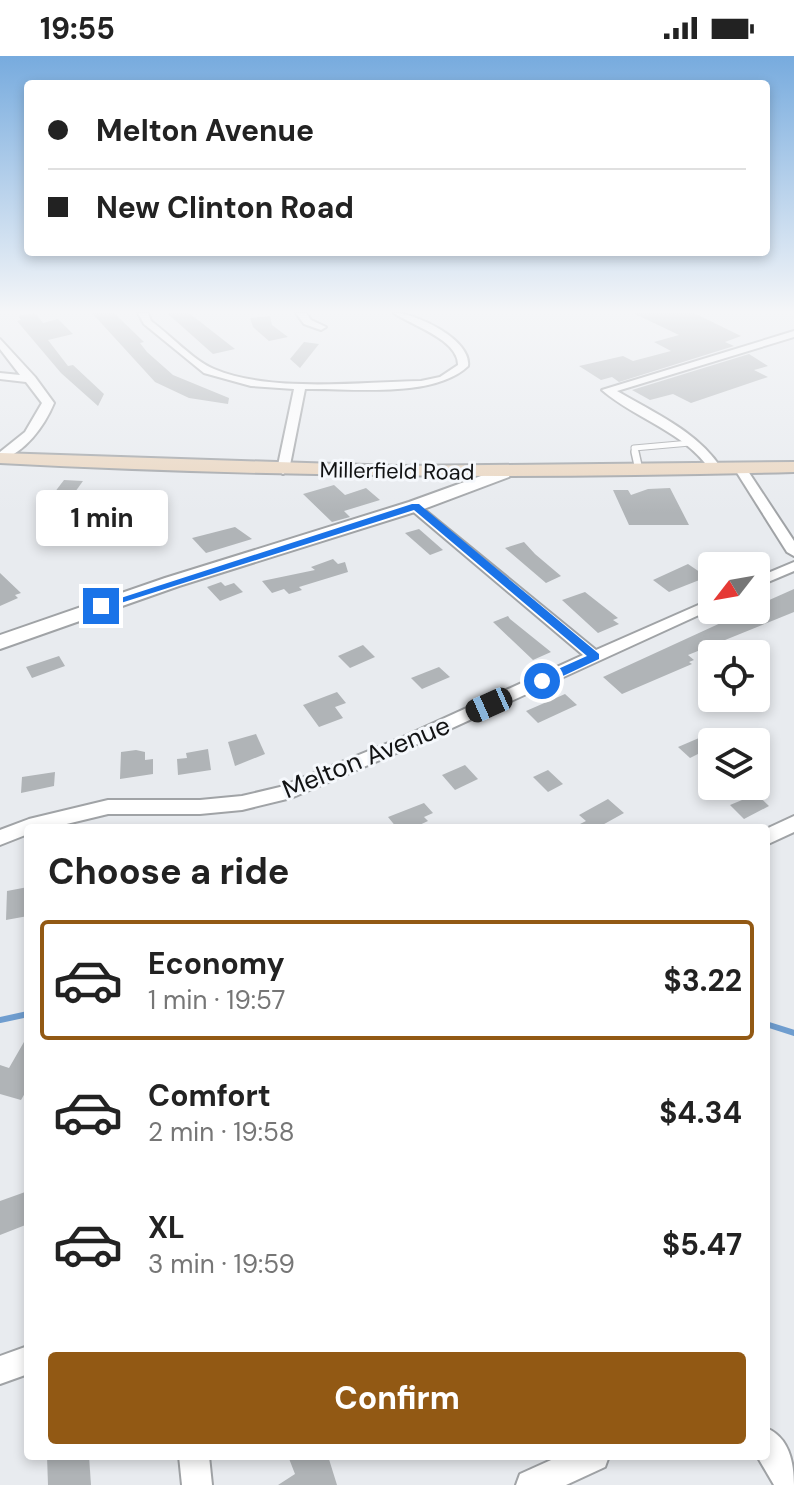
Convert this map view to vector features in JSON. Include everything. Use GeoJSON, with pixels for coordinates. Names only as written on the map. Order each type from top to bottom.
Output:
{"type":"FeatureCollection","features":[{"type":"Feature","properties":{"kind":"main road","name":"Millerfield Road"},"geometry":{"type":"LineString","coordinates":[[0,457],[283,470],[503,473],[794,467]]}},
{"type":"Feature","properties":{"kind":"street"},"geometry":{"type":"LineString","coordinates":[[0,457],[20,443],[45,413],[48,403],[46,396],[32,380]]}},
{"type":"Feature","properties":{"kind":"street"},"geometry":{"type":"LineString","coordinates":[[239,380],[300,386],[429,383],[441,380]]}},
{"type":"Feature","properties":{"kind":"street"},"geometry":{"type":"LineString","coordinates":[[637,380],[608,390],[690,443],[715,468]]}},
{"type":"Feature","properties":{"kind":"street"},"geometry":{"type":"LineString","coordinates":[[283,470],[300,386]]}},
{"type":"Feature","properties":{"kind":"street"},"geometry":{"type":"LineString","coordinates":[[740,468],[794,552]]}},
{"type":"Feature","properties":{"kind":"street"},"geometry":{"type":"LineString","coordinates":[[0,642],[172,582],[415,506],[503,473]]}},
{"type":"Feature","properties":{"kind":"street"},"geometry":{"type":"LineString","coordinates":[[415,506],[595,657]]}},
{"type":"Feature","properties":{"kind":"street"},"geometry":{"type":"LineString","coordinates":[[770,577],[794,566]]}},
{"type":"Feature","properties":{"kind":"street","name":"Melton Avenue"},"geometry":{"type":"LineString","coordinates":[[38,824],[108,807],[200,807],[242,803],[284,793],[698,609]]}},
{"type":"Feature","properties":{"kind":"street"},"geometry":{"type":"LineString","coordinates":[[770,836],[794,823]]}},
{"type":"Feature","properties":{"kind":"street","name":"Melton Avenue"},"geometry":{"type":"LineString","coordinates":[[0,838],[24,829]]}},
{"type":"Feature","properties":{"kind":"street"},"geometry":{"type":"LineString","coordinates":[[0,1370],[24,1361]]}},
{"type":"Feature","properties":{"kind":"street"},"geometry":{"type":"LineString","coordinates":[[770,1450],[791,1485]]}},
{"type":"Feature","properties":{"kind":"street"},"geometry":{"type":"LineString","coordinates":[[194,1460],[197,1485]]}},
{"type":"Feature","properties":{"kind":"street"},"geometry":{"type":"LineString","coordinates":[[531,1485],[585,1460]]}},
{"type":"Feature","properties":{"kind":"lane"},"geometry":{"type":"LineString","coordinates":[[639,470],[634,448],[690,443]]}},
{"type":"Feature","properties":{"kind":"building"},"geometry":{"type":"Polygon","coordinates":[[[68,380],[89,380],[104,394],[98,406],[68,380]]]}},
{"type":"Feature","properties":{"kind":"building"},"geometry":{"type":"Polygon","coordinates":[[[153,380],[184,380],[229,398],[228,404],[189,398],[153,380]]]}},
{"type":"Feature","properties":{"kind":"building"},"geometry":{"type":"Polygon","coordinates":[[[666,380],[760,380],[691,403],[673,394],[650,400],[632,390],[666,380]]]}},
{"type":"Feature","properties":{"kind":"building"},"geometry":{"type":"Polygon","coordinates":[[[64,480],[83,481],[70,499],[51,497],[64,480]]]}},
{"type":"Feature","properties":{"kind":"building"},"geometry":{"type":"Polygon","coordinates":[[[334,485],[345,495],[366,488],[380,500],[344,511],[350,517],[332,522],[303,494],[334,485]]]}},
{"type":"Feature","properties":{"kind":"building"},"geometry":{"type":"Polygon","coordinates":[[[670,488],[689,525],[629,525],[613,490],[628,490],[631,495],[648,489],[670,488]]]}},
{"type":"Feature","properties":{"kind":"building"},"geometry":{"type":"Polygon","coordinates":[[[235,527],[252,539],[206,553],[192,538],[235,527]]]}},
{"type":"Feature","properties":{"kind":"building"},"geometry":{"type":"Polygon","coordinates":[[[419,529],[443,550],[430,555],[405,533],[419,529]]]}},
{"type":"Feature","properties":{"kind":"building"},"geometry":{"type":"Polygon","coordinates":[[[524,542],[561,576],[546,583],[505,548],[524,542]]]}},
{"type":"Feature","properties":{"kind":"building"},"geometry":{"type":"Polygon","coordinates":[[[333,559],[338,564],[345,562],[348,572],[299,587],[302,590],[289,594],[284,589],[272,593],[262,581],[315,570],[311,567],[333,559]]]}},
{"type":"Feature","properties":{"kind":"building"},"geometry":{"type":"Polygon","coordinates":[[[688,564],[698,571],[698,581],[669,592],[653,580],[688,564]]]}},
{"type":"Feature","properties":{"kind":"building"},"geometry":{"type":"Polygon","coordinates":[[[0,573],[21,593],[15,595],[18,598],[0,606],[0,573]]]}},
{"type":"Feature","properties":{"kind":"building"},"geometry":{"type":"Polygon","coordinates":[[[221,582],[225,586],[234,583],[243,592],[220,601],[207,587],[221,582]]]}},
{"type":"Feature","properties":{"kind":"building"},"geometry":{"type":"Polygon","coordinates":[[[794,589],[794,612],[770,622],[770,600],[794,589]]]}},
{"type":"Feature","properties":{"kind":"building"},"geometry":{"type":"Polygon","coordinates":[[[585,592],[618,618],[613,620],[619,624],[598,633],[562,600],[585,592]]]}},
{"type":"Feature","properties":{"kind":"building"},"geometry":{"type":"Polygon","coordinates":[[[508,616],[551,652],[533,660],[493,622],[508,616]]]}},
{"type":"Feature","properties":{"kind":"building"},"geometry":{"type":"Polygon","coordinates":[[[718,624],[764,624],[725,640],[698,640],[698,651],[688,655],[694,660],[689,662],[692,664],[622,694],[603,677],[718,624]]]}},
{"type":"Feature","properties":{"kind":"building"},"geometry":{"type":"Polygon","coordinates":[[[363,645],[375,657],[350,668],[338,656],[363,645]]]}},
{"type":"Feature","properties":{"kind":"building"},"geometry":{"type":"Polygon","coordinates":[[[59,656],[65,666],[32,678],[26,667],[59,656]]]}},
{"type":"Feature","properties":{"kind":"building"},"geometry":{"type":"Polygon","coordinates":[[[439,667],[450,677],[422,689],[411,678],[439,667]]]}},
{"type":"Feature","properties":{"kind":"building"},"geometry":{"type":"Polygon","coordinates":[[[337,692],[346,703],[335,707],[343,718],[319,727],[303,705],[337,692]]]}},
{"type":"Feature","properties":{"kind":"building"},"geometry":{"type":"Polygon","coordinates":[[[565,694],[577,705],[538,723],[526,711],[565,694]]]}},
{"type":"Feature","properties":{"kind":"building"},"geometry":{"type":"Polygon","coordinates":[[[256,734],[265,754],[235,766],[228,742],[256,734]]]}},
{"type":"Feature","properties":{"kind":"building"},"geometry":{"type":"Polygon","coordinates":[[[698,738],[698,754],[690,758],[678,747],[698,738]]]}},
{"type":"Feature","properties":{"kind":"building"},"geometry":{"type":"Polygon","coordinates":[[[208,749],[211,770],[178,775],[177,759],[187,758],[186,753],[208,749]]]}},
{"type":"Feature","properties":{"kind":"building"},"geometry":{"type":"Polygon","coordinates":[[[121,752],[145,752],[145,760],[153,759],[153,774],[120,779],[121,752]]]}},
{"type":"Feature","properties":{"kind":"building"},"geometry":{"type":"Polygon","coordinates":[[[465,765],[478,779],[455,790],[442,775],[465,765]]]}},
{"type":"Feature","properties":{"kind":"building"},"geometry":{"type":"Polygon","coordinates":[[[548,770],[563,784],[548,792],[533,777],[548,770]]]}},
{"type":"Feature","properties":{"kind":"building"},"geometry":{"type":"Polygon","coordinates":[[[55,772],[54,786],[21,793],[22,777],[55,772]]]}},
{"type":"Feature","properties":{"kind":"building"},"geometry":{"type":"Polygon","coordinates":[[[608,799],[624,813],[604,824],[580,824],[586,821],[579,815],[608,799]]]}},
{"type":"Feature","properties":{"kind":"building"},"geometry":{"type":"Polygon","coordinates":[[[742,800],[763,800],[769,806],[744,819],[730,805],[742,800]]]}},
{"type":"Feature","properties":{"kind":"building"},"geometry":{"type":"Polygon","coordinates":[[[424,803],[433,813],[424,817],[428,821],[422,824],[394,824],[388,817],[424,803]]]}},
{"type":"Feature","properties":{"kind":"building"},"geometry":{"type":"Polygon","coordinates":[[[24,888],[24,917],[6,920],[7,891],[24,888]]]}},
{"type":"Feature","properties":{"kind":"building"},"geometry":{"type":"Polygon","coordinates":[[[24,1042],[24,1095],[21,1100],[0,1094],[0,1065],[9,1068],[24,1042]]]}},
{"type":"Feature","properties":{"kind":"building"},"geometry":{"type":"Polygon","coordinates":[[[24,1192],[24,1226],[0,1235],[0,1201],[24,1192]]]}},
{"type":"Feature","properties":{"kind":"building"},"geometry":{"type":"Polygon","coordinates":[[[47,1460],[89,1460],[91,1485],[48,1485],[47,1460]]]}},
{"type":"Feature","properties":{"kind":"building"},"geometry":{"type":"Polygon","coordinates":[[[290,1460],[329,1460],[337,1485],[278,1485],[295,1474],[290,1460]]]}},
{"type":"Feature","properties":{"kind":"waterway"},"geometry":{"type":"LineString","coordinates":[[0,1020],[24,1015]]}},
{"type":"Feature","properties":{"kind":"waterway"},"geometry":{"type":"LineString","coordinates":[[770,1025],[794,1033]]}},
{"type":"Feature","properties":{"kind":"route"},"geometry":{"type":"LineString","coordinates":[[101,606],[415,506],[595,657],[542,681]]}}]}
